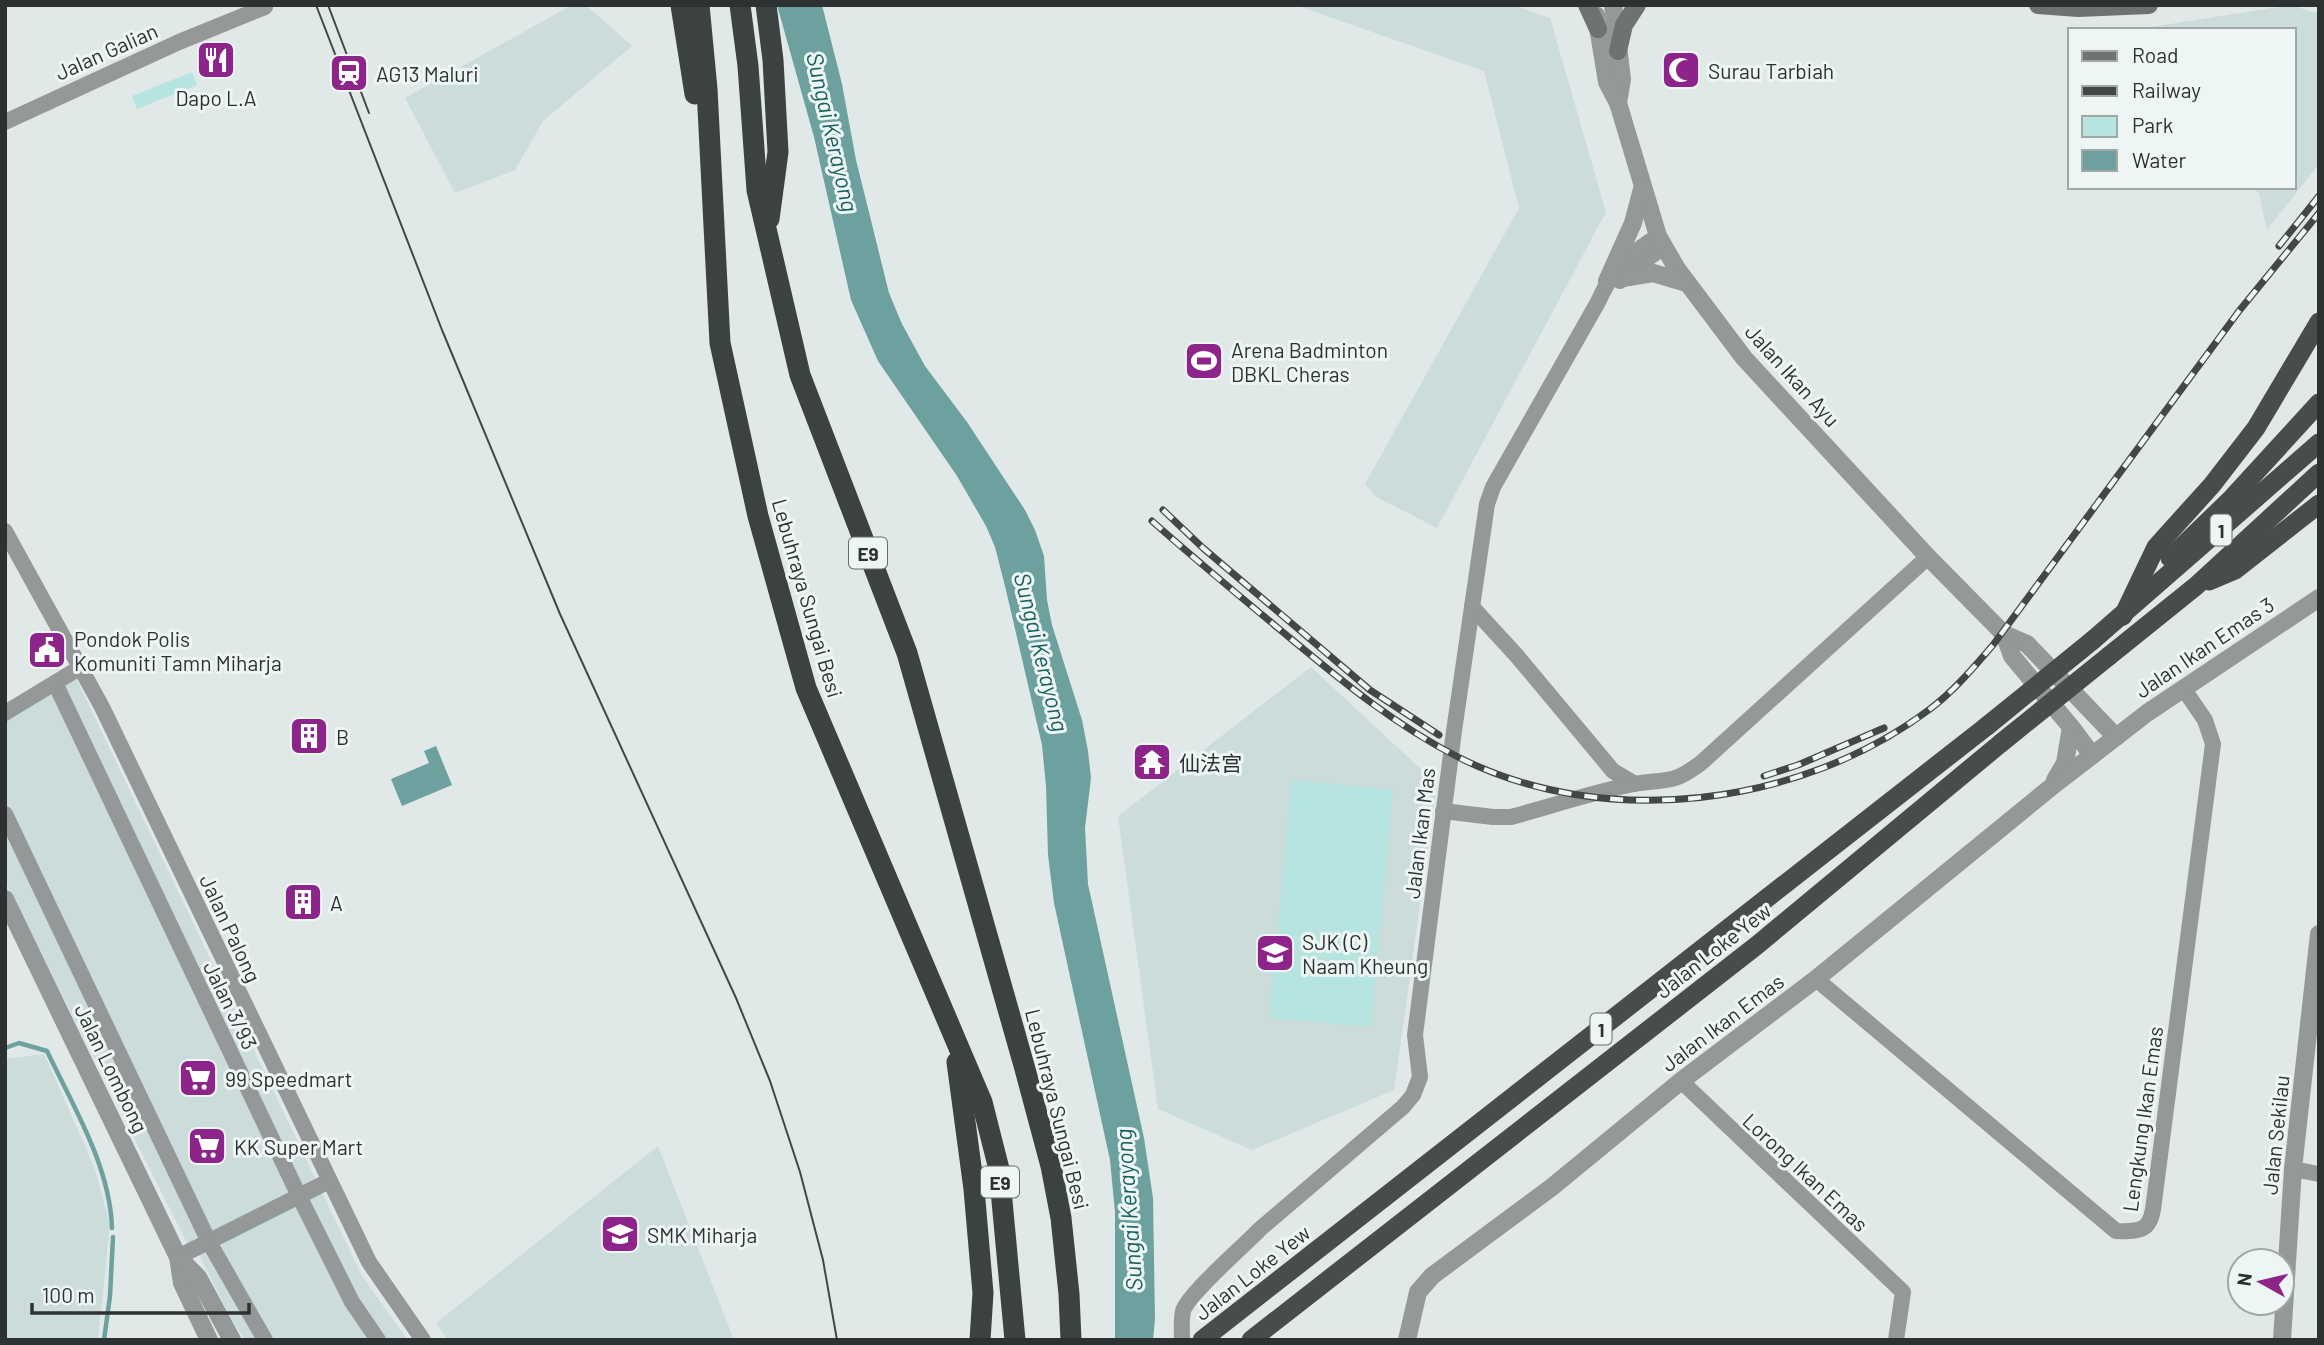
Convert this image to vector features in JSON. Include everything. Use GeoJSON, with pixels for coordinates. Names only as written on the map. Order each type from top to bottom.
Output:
{"type":"FeatureCollection","features":[{"type":"Feature","properties":{"kind":"highway"},"geometry":{"type":"LineString","coordinates":[[681,5],[712,182]]}},
{"type":"Feature","properties":{"kind":"highway","name":"Lebuhraya Sungai Besi"},"geometry":{"type":"LineString","coordinates":[[699,5],[707,89],[720,343],[758,516],[806,688],[982,1102],[999,1169],[1015,1340]]}},
{"type":"Feature","properties":{"kind":"highway","name":"Lebuhraya Sungai Besi"},"geometry":{"type":"LineString","coordinates":[[740,5],[748,66],[757,190],[800,375],[907,653],[1025,1069],[1051,1166],[1061,1218],[1071,1340]]}},
{"type":"Feature","properties":{"kind":"highway"},"geometry":{"type":"LineString","coordinates":[[766,5],[773,61],[778,152],[766,235]]}},
{"type":"Feature","properties":{"kind":"highway"},"geometry":{"type":"LineString","coordinates":[[2123,616],[2156,547],[2212,485],[2256,428],[2319,322]]}},
{"type":"Feature","properties":{"kind":"highway"},"geometry":{"type":"LineString","coordinates":[[2123,616],[2170,558],[2232,498],[2319,403]]}},
{"type":"Feature","properties":{"kind":"highway","name":"1"},"geometry":{"type":"LineString","coordinates":[[2123,616],[2319,443]]}},
{"type":"Feature","properties":{"kind":"highway","name":"1"},"geometry":{"type":"LineString","coordinates":[[2196,586],[2319,473]]}},
{"type":"Feature","properties":{"kind":"highway"},"geometry":{"type":"LineString","coordinates":[[2196,586],[2235,570],[2319,504]]}},
{"type":"Feature","properties":{"kind":"highway","name":"Jalan Loke Yew"},"geometry":{"type":"LineString","coordinates":[[1251,1340],[1756,946],[2196,586]]}},
{"type":"Feature","properties":{"kind":"highway","name":"Jalan Loke Yew"},"geometry":{"type":"LineString","coordinates":[[1208,1335],[1987,726],[2123,616]]}},
{"type":"Feature","properties":{"kind":"highway"},"geometry":{"type":"LineString","coordinates":[[953,1032],[974,1189],[982,1280],[980,1340]]}},
{"type":"Feature","properties":{"kind":"main road"},"geometry":{"type":"LineString","coordinates":[[1587,5],[1598,29]]}},
{"type":"Feature","properties":{"kind":"main road"},"geometry":{"type":"LineString","coordinates":[[1618,51],[1624,25],[1637,5]]}},
{"type":"Feature","properties":{"kind":"main road"},"geometry":{"type":"LineString","coordinates":[[2038,5],[2078,8],[2149,5]]}},
{"type":"Feature","properties":{"kind":"street","name":"Jalan Ikan Ayu"},"geometry":{"type":"LineString","coordinates":[[1595,5],[1607,82],[1618,103],[1661,242],[1687,283],[1744,358],[1928,557],[2004,634],[2027,644],[2116,737]]}},
{"type":"Feature","properties":{"kind":"street","name":"Jalan Ikan Ayu"},"geometry":{"type":"LineString","coordinates":[[1613,5],[1622,79],[1618,103]]}},
{"type":"Feature","properties":{"kind":"street","name":"Jalan Galian"},"geometry":{"type":"LineString","coordinates":[[5,122],[190,37],[265,7]]}},
{"type":"Feature","properties":{"kind":"street"},"geometry":{"type":"LineString","coordinates":[[1643,185],[1615,280],[1653,273],[1687,283]]}},
{"type":"Feature","properties":{"kind":"street","name":"Jalan Ikan Mas"},"geometry":{"type":"LineString","coordinates":[[1182,1340],[1183,1311],[1195,1292],[1260,1229],[1403,1107],[1413,1095],[1420,1077],[1415,1035],[1443,811],[1488,504],[1493,487],[1598,302],[1615,280],[1618,266],[1634,251],[1661,242]]}},
{"type":"Feature","properties":{"kind":"street","name":"Jalan Palong"},"geometry":{"type":"LineString","coordinates":[[5,531],[9,549],[81,667],[108,719],[369,1262],[423,1340]]}},
{"type":"Feature","properties":{"kind":"street"},"geometry":{"type":"LineString","coordinates":[[1443,811],[1511,817],[1635,784],[1683,776],[1928,557]]}},
{"type":"Feature","properties":{"kind":"street","name":"Jalan Ikan Emas 3"},"geometry":{"type":"LineString","coordinates":[[2092,755],[2183,688],[2319,598]]}},
{"type":"Feature","properties":{"kind":"street"},"geometry":{"type":"LineString","coordinates":[[1472,607],[1517,656],[1613,771],[1635,784]]}},
{"type":"Feature","properties":{"kind":"street","name":"Jalan Ikan Ayu"},"geometry":{"type":"LineString","coordinates":[[2004,634],[2012,656],[2092,755]]}},
{"type":"Feature","properties":{"kind":"street"},"geometry":{"type":"LineString","coordinates":[[5,713],[81,667]]}},
{"type":"Feature","properties":{"kind":"street","name":"Jalan 3/93"},"geometry":{"type":"LineString","coordinates":[[55,683],[299,1196],[352,1302],[378,1340]]}},
{"type":"Feature","properties":{"kind":"street","name":"Lengkung Ikan Emas"},"geometry":{"type":"LineString","coordinates":[[1816,979],[2116,1231],[2137,1232],[2147,1226],[2152,1216],[2213,744],[2205,720],[2183,688]]}},
{"type":"Feature","properties":{"kind":"street"},"geometry":{"type":"LineString","coordinates":[[2092,710],[2112,717],[2131,717],[2147,713]]}},
{"type":"Feature","properties":{"kind":"street"},"geometry":{"type":"LineString","coordinates":[[2050,788],[2065,763],[2071,727]]}},
{"type":"Feature","properties":{"kind":"street","name":"Jalan Ikan Emas"},"geometry":{"type":"LineString","coordinates":[[1407,1340],[1418,1292],[1432,1276],[1552,1187],[1681,1082],[1816,979],[2092,755]]}},
{"type":"Feature","properties":{"kind":"street"},"geometry":{"type":"LineString","coordinates":[[5,814],[209,1241],[265,1340]]}},
{"type":"Feature","properties":{"kind":"street","name":"Jalan Lombong"},"geometry":{"type":"LineString","coordinates":[[5,899],[178,1257],[182,1283],[209,1340]]}},
{"type":"Feature","properties":{"kind":"street","name":"Jalan Sekilau"},"geometry":{"type":"LineString","coordinates":[[2282,1340],[2293,1169],[2319,934]]}},
{"type":"Feature","properties":{"kind":"street","name":"Lorong Ikan Emas"},"geometry":{"type":"LineString","coordinates":[[1681,1082],[1903,1292],[1896,1340]]}},
{"type":"Feature","properties":{"kind":"street"},"geometry":{"type":"LineString","coordinates":[[2293,1169],[2319,1174]]}},
{"type":"Feature","properties":{"kind":"street"},"geometry":{"type":"LineString","coordinates":[[178,1257],[329,1181]]}},
{"type":"Feature","properties":{"kind":"street","name":"Jalan Lombong"},"geometry":{"type":"LineString","coordinates":[[178,1257],[198,1277],[232,1340]]}},
{"type":"Feature","properties":{"kind":"shaded area"},"geometry":{"type":"Polygon","coordinates":[[[572,5],[586,5],[632,46],[543,121],[515,170],[455,193],[405,98],[572,5]]]}},
{"type":"Feature","properties":{"kind":"shaded area"},"geometry":{"type":"Polygon","coordinates":[[[1295,5],[1513,5],[1550,18],[1606,212],[1437,528],[1376,497],[1365,484],[1519,208],[1484,71],[1295,5]]]}},
{"type":"Feature","properties":{"kind":"shaded area"},"geometry":{"type":"Polygon","coordinates":[[[2291,5],[2319,14],[2319,164],[2267,230],[2259,194],[2255,189],[2296,189],[2296,28],[2145,28],[2291,5]]]}},
{"type":"Feature","properties":{"kind":"shaded area","name":"SJK (C) Naam Kheung"},"geometry":{"type":"Polygon","coordinates":[[[1311,667],[1437,784],[1394,1090],[1252,1150],[1158,1109],[1118,816],[1311,667]]]}},
{"type":"Feature","properties":{"kind":"shaded area"},"geometry":{"type":"Polygon","coordinates":[[[76,678],[362,1276],[408,1340],[245,1340],[231,1319],[193,1243],[188,1245],[5,881],[5,721],[76,678]]]}},
{"type":"Feature","properties":{"kind":"shaded area"},"geometry":{"type":"Polygon","coordinates":[[[44,1054],[94,1166],[110,1225],[98,1340],[5,1340],[5,1059],[44,1054]]]}},
{"type":"Feature","properties":{"kind":"shaded area","name":"SMK Miharja"},"geometry":{"type":"Polygon","coordinates":[[[658,1146],[734,1340],[448,1340],[436,1323],[658,1146]]]}},
{"type":"Feature","properties":{"kind":"green space"},"geometry":{"type":"Polygon","coordinates":[[[192,72],[197,85],[137,109],[132,96],[192,72]]]}},
{"type":"Feature","properties":{"kind":"green space"},"geometry":{"type":"Polygon","coordinates":[[[1292,780],[1393,790],[1371,1027],[1269,1018],[1292,780]]]}},
{"type":"Feature","properties":{"kind":"water","name":"Sungai Kerayong"},"geometry":{"type":"Polygon","coordinates":[[[777,5],[822,5],[889,293],[925,366],[967,422],[1025,510],[1044,556],[1052,625],[1082,720],[1088,751],[1091,778],[1085,828],[1088,884],[1144,1138],[1153,1198],[1153,1340],[1115,1340],[1115,1212],[1110,1160],[1054,903],[1048,855],[1042,745],[995,547],[957,476],[878,361],[851,300],[814,137],[777,5]]]}},
{"type":"Feature","properties":{"kind":"water"},"geometry":{"type":"Polygon","coordinates":[[[436,746],[452,785],[402,806],[391,779],[429,763],[424,751],[436,746]]]}},
{"type":"Feature","properties":{"kind":"waterway"},"geometry":{"type":"LineString","coordinates":[[5,1048],[19,1043],[47,1051],[97,1159],[105,1182],[112,1228]]}},
{"type":"Feature","properties":{"kind":"waterway"},"geometry":{"type":"LineString","coordinates":[[104,1340],[110,1296],[113,1237]]}},
{"type":"Feature","properties":{"kind":"tram line"},"geometry":{"type":"LineString","coordinates":[[316,5],[442,330],[560,614],[736,998],[770,1081],[800,1172],[823,1260],[837,1340]]}},
{"type":"Feature","properties":{"kind":"tram line"},"geometry":{"type":"LineString","coordinates":[[328,5],[369,113]]}},
{"type":"Feature","properties":{"kind":"railway"},"geometry":{"type":"LineString","coordinates":[[2279,246],[2319,196]]}},
{"type":"Feature","properties":{"kind":"railway"},"geometry":{"type":"LineString","coordinates":[[1152,521],[1350,687],[1391,717],[1458,757],[1515,780],[1575,794],[1637,800],[1700,798],[1762,787],[1822,768],[1878,742],[1930,709],[1955,687],[1993,645],[2239,311],[2319,213]]}},
{"type":"Feature","properties":{"kind":"railway"},"geometry":{"type":"LineString","coordinates":[[1163,510],[1203,548],[1370,690],[1439,735]]}},
{"type":"Feature","properties":{"kind":"railway"},"geometry":{"type":"LineString","coordinates":[[1764,776],[1798,765],[1884,728]]}},
{"type":"Feature","properties":{"kind":"place","name":"Dapo L.A"},"geometry":{"type":"Point","coordinates":[216,60]}},
{"type":"Feature","properties":{"kind":"place","name":"Surau Tarbiah"},"geometry":{"type":"Point","coordinates":[1681,70]}},
{"type":"Feature","properties":{"kind":"place","name":"AG13 Maluri"},"geometry":{"type":"Point","coordinates":[349,73]}},
{"type":"Feature","properties":{"kind":"place","name":"Arena Badminton DBKL Cheras"},"geometry":{"type":"Point","coordinates":[1204,361]}},
{"type":"Feature","properties":{"kind":"place","name":"Pondok Polis Komuniti Tamn Miharja"},"geometry":{"type":"Point","coordinates":[47,650]}},
{"type":"Feature","properties":{"kind":"place","name":"B"},"geometry":{"type":"Point","coordinates":[309,736]}},
{"type":"Feature","properties":{"kind":"place","name":"仙法宫"},"geometry":{"type":"Point","coordinates":[1152,762]}},
{"type":"Feature","properties":{"kind":"place","name":"A"},"geometry":{"type":"Point","coordinates":[303,902]}},
{"type":"Feature","properties":{"kind":"place","name":"SJK (C) Naam Kheung"},"geometry":{"type":"Point","coordinates":[1275,953]}},
{"type":"Feature","properties":{"kind":"place","name":"99 Speedmart"},"geometry":{"type":"Point","coordinates":[198,1078]}},
{"type":"Feature","properties":{"kind":"place","name":"KK Super Mart"},"geometry":{"type":"Point","coordinates":[207,1146]}},
{"type":"Feature","properties":{"kind":"place","name":"SMK Miharja"},"geometry":{"type":"Point","coordinates":[620,1234]}}]}
